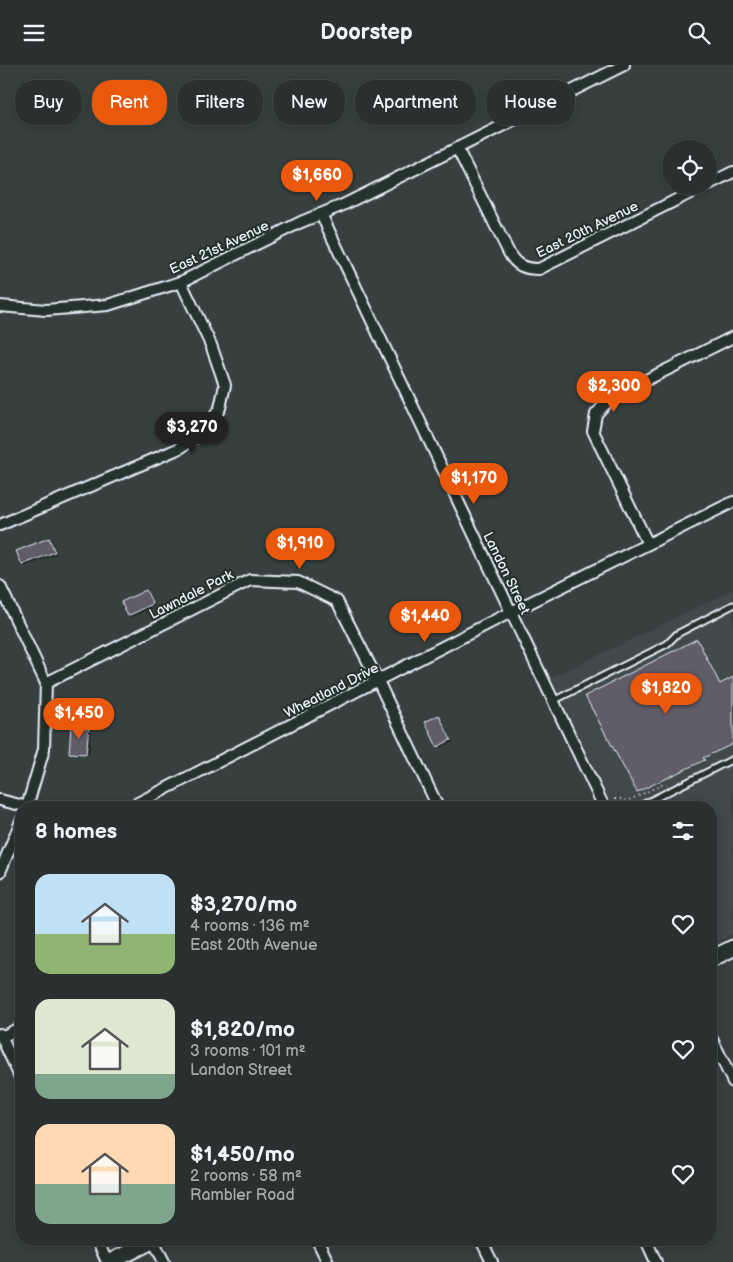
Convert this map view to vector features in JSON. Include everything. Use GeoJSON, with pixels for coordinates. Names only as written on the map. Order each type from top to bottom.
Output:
{"type":"FeatureCollection","features":[{"type":"Feature","properties":{"kind":"street","name":"East 21st Avenue"},"geometry":{"type":"LineString","coordinates":[[0,306],[46,310],[108,305],[181,282],[624,65]]}},
{"type":"Feature","properties":{"kind":"street","name":"East 20th Avenue"},"geometry":{"type":"LineString","coordinates":[[457,148],[508,253],[513,261],[526,269],[539,269],[686,195]]}},
{"type":"Feature","properties":{"kind":"street"},"geometry":{"type":"LineString","coordinates":[[717,180],[733,172]]}},
{"type":"Feature","properties":{"kind":"street","name":"Landon Street"},"geometry":{"type":"LineString","coordinates":[[320,215],[601,801]]}},
{"type":"Feature","properties":{"kind":"street"},"geometry":{"type":"LineString","coordinates":[[0,525],[180,447],[205,431],[220,408],[225,385],[211,345],[181,282]]}},
{"type":"Feature","properties":{"kind":"street"},"geometry":{"type":"LineString","coordinates":[[648,544],[593,431],[596,414],[612,397],[733,337]]}},
{"type":"Feature","properties":{"kind":"street","name":"Wheatland Drive"},"geometry":{"type":"LineString","coordinates":[[142,801],[511,612],[733,502]]}},
{"type":"Feature","properties":{"kind":"street","name":"Lawndale Park"},"geometry":{"type":"LineString","coordinates":[[46,683],[250,580],[298,582],[337,601],[378,681],[435,801]]}},
{"type":"Feature","properties":{"kind":"street"},"geometry":{"type":"LineString","coordinates":[[0,586],[46,683],[44,749],[29,801]]}},
{"type":"Feature","properties":{"kind":"street"},"geometry":{"type":"LineString","coordinates":[[0,801],[15,804]]}},
{"type":"Feature","properties":{"kind":"street"},"geometry":{"type":"LineString","coordinates":[[0,871],[15,835]]}},
{"type":"Feature","properties":{"kind":"street"},"geometry":{"type":"LineString","coordinates":[[717,956],[733,948]]}},
{"type":"Feature","properties":{"kind":"street"},"geometry":{"type":"LineString","coordinates":[[15,1030],[1,1036],[15,1066]]}},
{"type":"Feature","properties":{"kind":"street"},"geometry":{"type":"LineString","coordinates":[[717,1049],[733,1082]]}},
{"type":"Feature","properties":{"kind":"street"},"geometry":{"type":"LineString","coordinates":[[100,1246],[109,1262],[142,1246]]}},
{"type":"Feature","properties":{"kind":"street"},"geometry":{"type":"LineString","coordinates":[[157,1246],[164,1262]]}},
{"type":"Feature","properties":{"kind":"street"},"geometry":{"type":"LineString","coordinates":[[320,1246],[328,1262]]}},
{"type":"Feature","properties":{"kind":"street"},"geometry":{"type":"LineString","coordinates":[[484,1246],[492,1262]]}},
{"type":"Feature","properties":{"kind":"street"},"geometry":{"type":"LineString","coordinates":[[649,1246],[656,1262]]}},
{"type":"Feature","properties":{"kind":"lane"},"geometry":{"type":"LineString","coordinates":[[552,701],[667,644],[677,634],[733,605]]}},
{"type":"Feature","properties":{"kind":"lane"},"geometry":{"type":"LineString","coordinates":[[650,801],[733,759]]}},
{"type":"Feature","properties":{"kind":"path"},"geometry":{"type":"LineString","coordinates":[[615,799],[628,801],[671,780]]}},
{"type":"Feature","properties":{"kind":"shaded area"},"geometry":{"type":"Polygon","coordinates":[[[733,590],[733,934],[717,942],[717,801],[610,801],[551,678],[733,590]]]}},
{"type":"Feature","properties":{"kind":"building"},"geometry":{"type":"Polygon","coordinates":[[[49,538],[55,552],[22,565],[16,551],[49,538]]]}},
{"type":"Feature","properties":{"kind":"building"},"geometry":{"type":"Polygon","coordinates":[[[146,590],[153,604],[128,616],[121,602],[146,590]]]}},
{"type":"Feature","properties":{"kind":"building"},"geometry":{"type":"Polygon","coordinates":[[[697,639],[720,684],[733,677],[733,744],[703,758],[705,760],[637,792],[585,696],[697,639]]]}},
{"type":"Feature","properties":{"kind":"building"},"geometry":{"type":"Polygon","coordinates":[[[439,715],[451,740],[437,747],[425,722],[439,715]]]}},
{"type":"Feature","properties":{"kind":"building"},"geometry":{"type":"Polygon","coordinates":[[[71,727],[89,728],[86,754],[69,753],[71,727]]]}}]}
